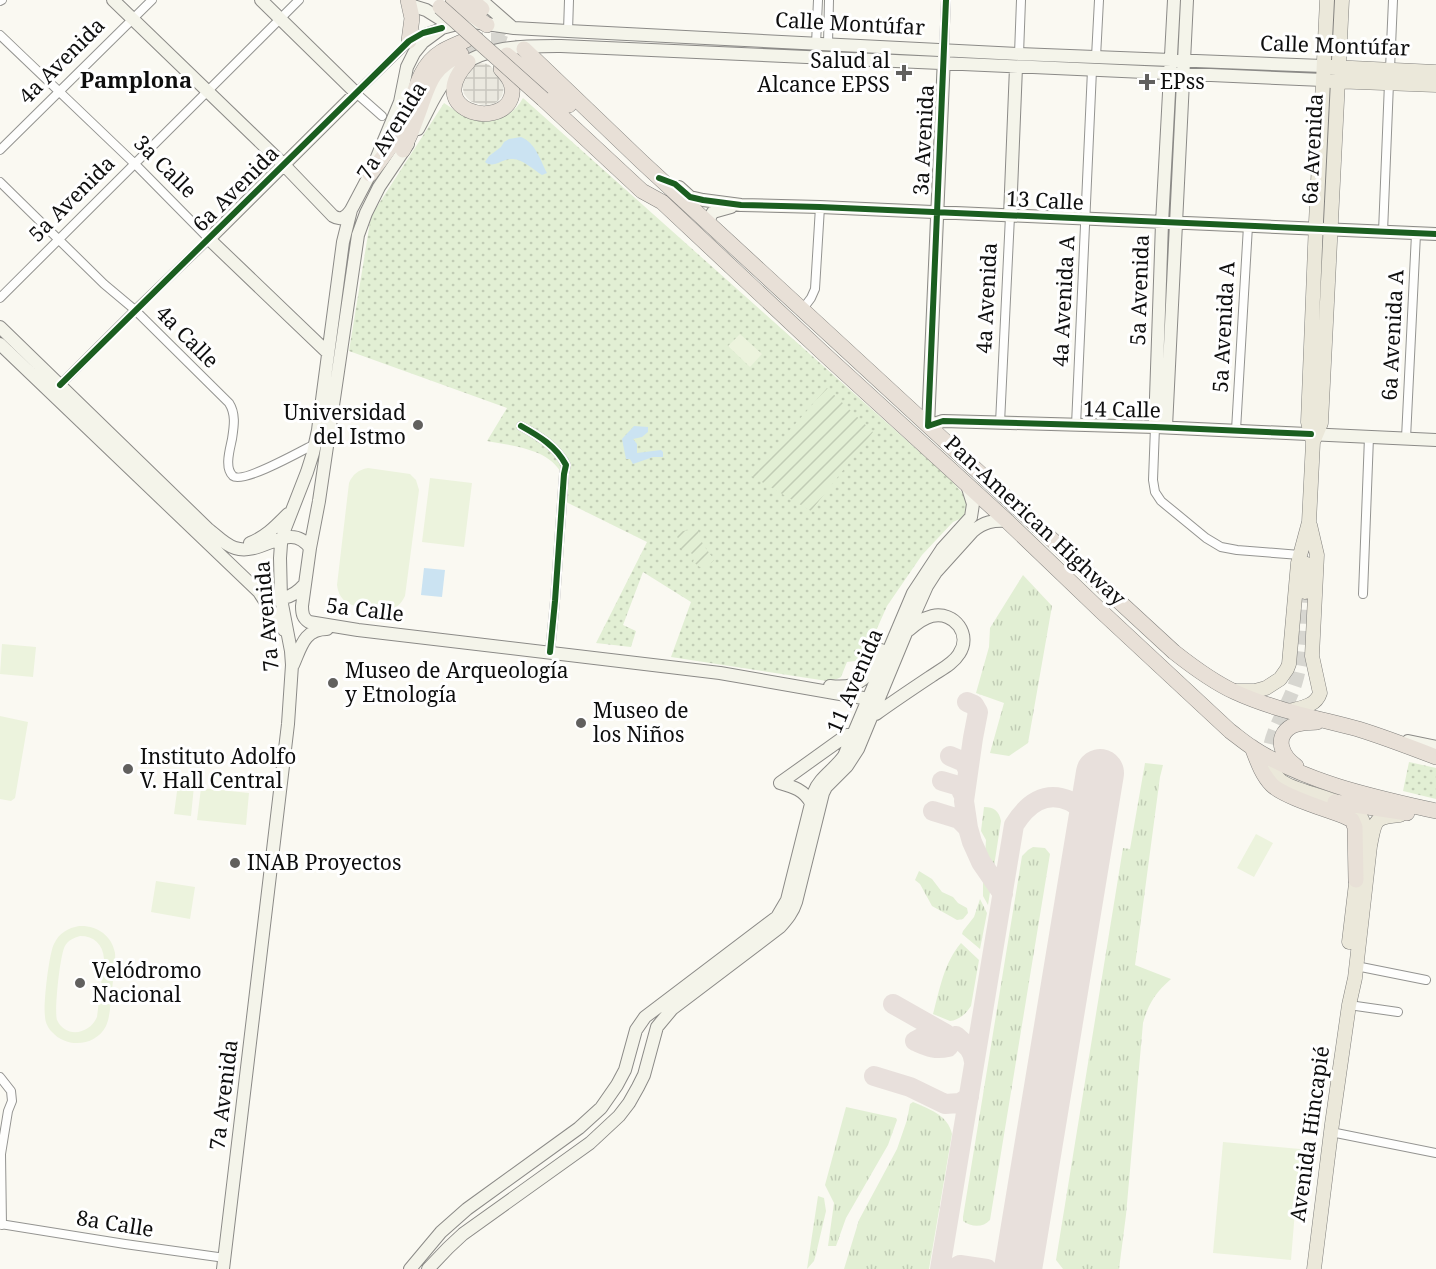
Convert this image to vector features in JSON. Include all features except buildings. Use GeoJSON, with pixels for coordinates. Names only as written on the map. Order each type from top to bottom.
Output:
{"type":"FeatureCollection","features":[{"type":"Feature","properties":{"kind":"highway"},"geometry":{"type":"LineString","coordinates":[[409,2],[412,18],[409,41]]}},
{"type":"Feature","properties":{"kind":"highway"},"geometry":{"type":"LineString","coordinates":[[440,3],[487,25]]}},
{"type":"Feature","properties":{"kind":"highway"},"geometry":{"type":"LineString","coordinates":[[440,3],[452,22],[504,62],[569,105],[649,184],[662,202]]}},
{"type":"Feature","properties":{"kind":"highway","name":"Pan-American Highway"},"geometry":{"type":"LineString","coordinates":[[440,3],[642,191],[662,202],[822,352],[1007,520],[1230,732],[1276,761],[1320,779],[1432,810]]}},
{"type":"Feature","properties":{"kind":"highway","name":"Pan-American Highway"},"geometry":{"type":"LineString","coordinates":[[526,51],[659,178],[1174,652],[1202,673],[1234,691],[1289,711],[1361,730],[1436,757]]}},
{"type":"Feature","properties":{"kind":"highway"},"geometry":{"type":"LineString","coordinates":[[370,174],[402,128],[418,80],[429,62],[439,52],[465,52]]}},
{"type":"Feature","properties":{"kind":"highway"},"geometry":{"type":"LineString","coordinates":[[465,52],[453,85],[454,94],[461,105],[477,113],[498,111],[509,101],[511,81],[504,62]]}},
{"type":"Feature","properties":{"kind":"highway"},"geometry":{"type":"LineString","coordinates":[[403,150],[431,78],[447,61],[465,52]]}},
{"type":"Feature","properties":{"kind":"highway"},"geometry":{"type":"LineString","coordinates":[[1320,779],[1289,760],[1281,744],[1287,731],[1295,724],[1329,722]]}},
{"type":"Feature","properties":{"kind":"highway"},"geometry":{"type":"LineString","coordinates":[[1252,747],[1261,769],[1274,787],[1353,822],[1356,832],[1356,880]]}},
{"type":"Feature","properties":{"kind":"highway"},"geometry":{"type":"LineString","coordinates":[[1335,802],[1411,814],[1432,810]]}},
{"type":"Feature","properties":{"kind":"main road"},"geometry":{"type":"LineString","coordinates":[[113,0],[284,165],[333,216],[345,217],[351,210]]}},
{"type":"Feature","properties":{"kind":"main road"},"geometry":{"type":"LineString","coordinates":[[261,0],[356,93]]}},
{"type":"Feature","properties":{"kind":"main road","name":"5a Avenida"},"geometry":{"type":"LineString","coordinates":[[1161,427],[1176,223],[1177,67],[1174,0]]}},
{"type":"Feature","properties":{"kind":"main road","name":"5a Avenida"},"geometry":{"type":"LineString","coordinates":[[1161,427],[1162,223],[1177,67],[1187,0]]}},
{"type":"Feature","properties":{"kind":"main road","name":"6a Avenida"},"geometry":{"type":"LineString","coordinates":[[1316,439],[1308,422],[1327,0]]}},
{"type":"Feature","properties":{"kind":"main road","name":"6a Avenida"},"geometry":{"type":"LineString","coordinates":[[1234,691],[1261,690],[1280,679],[1287,669],[1291,654],[1297,576],[1309,522],[1316,439],[1321,423],[1342,0]]}},
{"type":"Feature","properties":{"kind":"main road"},"geometry":{"type":"LineString","coordinates":[[409,2],[426,10],[446,27]]}},
{"type":"Feature","properties":{"kind":"main road"},"geometry":{"type":"LineString","coordinates":[[478,3],[514,28]]}},
{"type":"Feature","properties":{"kind":"main road","name":"Calle Montúfar"},"geometry":{"type":"LineString","coordinates":[[446,27],[461,22],[473,22],[514,28],[1096,57],[1177,67]]}},
{"type":"Feature","properties":{"kind":"main road","name":"7a Avenida"},"geometry":{"type":"LineString","coordinates":[[224,1264],[288,724],[292,665],[281,599],[282,538],[315,444],[343,242],[351,210],[370,174],[400,102],[410,59],[423,42],[446,27]]}},
{"type":"Feature","properties":{"kind":"main road","name":"Calle Montúfar"},"geometry":{"type":"LineString","coordinates":[[465,52],[483,55],[504,48],[545,46],[1092,70],[1177,67],[1389,76],[1436,72]]}},
{"type":"Feature","properties":{"kind":"main road","name":"3a Avenida"},"geometry":{"type":"LineString","coordinates":[[928,426],[944,50]]}},
{"type":"Feature","properties":{"kind":"main road","name":"4a Avenida"},"geometry":{"type":"LineString","coordinates":[[1010,216],[1016,67]]}},
{"type":"Feature","properties":{"kind":"main road","name":"Calle Montúfar"},"geometry":{"type":"LineString","coordinates":[[1389,76],[1436,85]]}},
{"type":"Feature","properties":{"kind":"main road","name":"6a Avenida"},"geometry":{"type":"LineString","coordinates":[[209,239],[356,93]]}},
{"type":"Feature","properties":{"kind":"main road","name":"7a Avenida"},"geometry":{"type":"LineString","coordinates":[[305,584],[358,235],[379,188],[403,150]]}},
{"type":"Feature","properties":{"kind":"main road","name":"13 Calle"},"geometry":{"type":"LineString","coordinates":[[659,178],[675,184],[690,197],[741,205],[1436,234]]}},
{"type":"Feature","properties":{"kind":"main road","name":"13 Calle"},"geometry":{"type":"LineString","coordinates":[[709,224],[710,216],[718,209],[741,205]]}},
{"type":"Feature","properties":{"kind":"main road","name":"3a Calle"},"geometry":{"type":"LineString","coordinates":[[209,239],[328,353]]}},
{"type":"Feature","properties":{"kind":"main road"},"geometry":{"type":"LineString","coordinates":[[0,327],[208,529],[225,542],[235,548],[247,550],[291,537],[306,542],[310,548]]}},
{"type":"Feature","properties":{"kind":"main road"},"geometry":{"type":"LineString","coordinates":[[0,344],[258,591],[288,637]]}},
{"type":"Feature","properties":{"kind":"main road","name":"14 Calle"},"geometry":{"type":"LineString","coordinates":[[928,426],[943,421],[1161,427],[1236,430],[1316,439],[1369,436],[1436,440]]}},
{"type":"Feature","properties":{"kind":"main road","name":"11 Avenida"},"geometry":{"type":"LineString","coordinates":[[790,905],[811,803],[817,785],[844,756],[913,592],[942,549],[971,517],[973,504],[967,485]]}},
{"type":"Feature","properties":{"kind":"main road"},"geometry":{"type":"LineString","coordinates":[[300,492],[302,508],[310,510],[319,501]]}},
{"type":"Feature","properties":{"kind":"main road"},"geometry":{"type":"LineString","coordinates":[[225,542],[249,543],[260,539],[294,508]]}},
{"type":"Feature","properties":{"kind":"main road","name":"11 Avenida"},"geometry":{"type":"LineString","coordinates":[[790,905],[823,793],[840,775],[858,749],[927,586],[936,572],[979,526],[996,520],[1007,520]]}},
{"type":"Feature","properties":{"kind":"main road"},"geometry":{"type":"LineString","coordinates":[[1305,592],[1309,522]]}},
{"type":"Feature","properties":{"kind":"main road","name":"6a Avenida"},"geometry":{"type":"LineString","coordinates":[[1289,711],[1313,703],[1318,699],[1320,693],[1312,656],[1317,555],[1309,522]]}},
{"type":"Feature","properties":{"kind":"main road","name":"5a Calle"},"geometry":{"type":"LineString","coordinates":[[281,599],[291,596],[305,584]]}},
{"type":"Feature","properties":{"kind":"main road","name":"5a Calle"},"geometry":{"type":"LineString","coordinates":[[305,584],[302,614],[309,622],[358,630],[720,673],[863,698]]}},
{"type":"Feature","properties":{"kind":"main road"},"geometry":{"type":"LineString","coordinates":[[258,591],[269,597],[281,599]]}},
{"type":"Feature","properties":{"kind":"main road"},"geometry":{"type":"LineString","coordinates":[[720,673],[744,673],[836,686],[856,683],[870,672],[897,610],[902,601],[913,592]]}},
{"type":"Feature","properties":{"kind":"main road"},"geometry":{"type":"LineString","coordinates":[[876,714],[955,659],[963,646],[958,623],[942,615],[925,619],[906,633]]}},
{"type":"Feature","properties":{"kind":"main road"},"geometry":{"type":"LineString","coordinates":[[292,665],[302,645],[313,631],[323,628],[358,630]]}},
{"type":"Feature","properties":{"kind":"main road"},"geometry":{"type":"LineString","coordinates":[[884,697],[910,690]]}},
{"type":"Feature","properties":{"kind":"main road"},"geometry":{"type":"LineString","coordinates":[[1361,730],[1436,747]]}},
{"type":"Feature","properties":{"kind":"main road"},"geometry":{"type":"LineString","coordinates":[[811,803],[800,789],[780,783],[847,735]]}},
{"type":"Feature","properties":{"kind":"main road"},"geometry":{"type":"LineString","coordinates":[[1272,770],[1276,777],[1285,784],[1335,802]]}},
{"type":"Feature","properties":{"kind":"main road","name":"Avenida Hincapié"},"geometry":{"type":"LineString","coordinates":[[1335,802],[1354,811],[1363,822],[1346,975],[1349,1005]]}},
{"type":"Feature","properties":{"kind":"main road","name":"Avenida Hincapié"},"geometry":{"type":"LineString","coordinates":[[1314,1269],[1375,824],[1384,816],[1411,814]]}},
{"type":"Feature","properties":{"kind":"main road"},"geometry":{"type":"LineString","coordinates":[[410,1269],[441,1232],[467,1209],[591,1118],[601,1108],[625,1070],[636,1030],[645,1017],[769,925],[790,905]]}},
{"type":"Feature","properties":{"kind":"main road"},"geometry":{"type":"LineString","coordinates":[[428,1269],[463,1234],[572,1157],[606,1130],[629,1103],[638,1087],[644,1075],[657,1027],[667,1014],[780,927],[790,905]]}},
{"type":"Feature","properties":{"kind":"street","name":"4a Avenida"},"geometry":{"type":"LineString","coordinates":[[0,150],[152,0]]}},
{"type":"Feature","properties":{"kind":"street","name":"5a Avenida"},"geometry":{"type":"LineString","coordinates":[[0,298],[299,0]]}},
{"type":"Feature","properties":{"kind":"street"},"geometry":{"type":"LineString","coordinates":[[568,31],[569,0]]}},
{"type":"Feature","properties":{"kind":"street"},"geometry":{"type":"LineString","coordinates":[[818,0],[822,44]]}},
{"type":"Feature","properties":{"kind":"street"},"geometry":{"type":"LineString","coordinates":[[822,44],[829,0]]}},
{"type":"Feature","properties":{"kind":"street","name":"3a Avenida"},"geometry":{"type":"LineString","coordinates":[[944,50],[946,0]]}},
{"type":"Feature","properties":{"kind":"street"},"geometry":{"type":"LineString","coordinates":[[1019,54],[1021,0]]}},
{"type":"Feature","properties":{"kind":"street"},"geometry":{"type":"LineString","coordinates":[[1096,57],[1099,0]]}},
{"type":"Feature","properties":{"kind":"street"},"geometry":{"type":"LineString","coordinates":[[1383,232],[1393,0]]}},
{"type":"Feature","properties":{"kind":"street","name":"6a Avenida"},"geometry":{"type":"LineString","coordinates":[[356,93],[409,41],[423,33],[446,27]]}},
{"type":"Feature","properties":{"kind":"street","name":"3a Calle"},"geometry":{"type":"LineString","coordinates":[[0,35],[135,164],[209,239]]}},
{"type":"Feature","properties":{"kind":"street","name":"4a Avenida A"},"geometry":{"type":"LineString","coordinates":[[1076,425],[1092,70]]}},
{"type":"Feature","properties":{"kind":"street"},"geometry":{"type":"LineString","coordinates":[[356,93],[382,116]]}},
{"type":"Feature","properties":{"kind":"street","name":"4a Calle"},"geometry":{"type":"LineString","coordinates":[[0,182],[229,403],[233,410],[234,421],[229,458],[229,469],[233,476],[238,478],[247,476],[315,444]]}},
{"type":"Feature","properties":{"kind":"street"},"geometry":{"type":"LineString","coordinates":[[802,310],[815,289],[820,207]]}},
{"type":"Feature","properties":{"kind":"street","name":"4a Avenida"},"geometry":{"type":"LineString","coordinates":[[1000,423],[1010,216]]}},
{"type":"Feature","properties":{"kind":"street","name":"5a Avenida A"},"geometry":{"type":"LineString","coordinates":[[1236,430],[1248,226]]}},
{"type":"Feature","properties":{"kind":"street","name":"6a Avenida A"},"geometry":{"type":"LineString","coordinates":[[1406,438],[1416,234]]}},
{"type":"Feature","properties":{"kind":"street","name":"6a Avenida"},"geometry":{"type":"LineString","coordinates":[[60,385],[209,239]]}},
{"type":"Feature","properties":{"kind":"street"},"geometry":{"type":"LineString","coordinates":[[521,426],[539,436],[560,453],[566,465],[550,652]]}},
{"type":"Feature","properties":{"kind":"street","name":"5a Avenida"},"geometry":{"type":"LineString","coordinates":[[1161,427],[1153,480],[1155,492],[1161,501],[1193,529],[1221,547],[1300,555]]}},
{"type":"Feature","properties":{"kind":"street"},"geometry":{"type":"LineString","coordinates":[[1363,594],[1369,436]]}},
{"type":"Feature","properties":{"kind":"street"},"geometry":{"type":"LineString","coordinates":[[1356,966],[1425,980]]}},
{"type":"Feature","properties":{"kind":"street"},"geometry":{"type":"LineString","coordinates":[[1349,1005],[1398,1012]]}},
{"type":"Feature","properties":{"kind":"street"},"geometry":{"type":"LineString","coordinates":[[0,1077],[11,1091],[12,1101],[8,1111],[1,1154],[1,1224]]}},
{"type":"Feature","properties":{"kind":"street"},"geometry":{"type":"LineString","coordinates":[[1331,1132],[1436,1153]]}},
{"type":"Feature","properties":{"kind":"street","name":"8a Calle"},"geometry":{"type":"LineString","coordinates":[[1,1224],[125,1244],[224,1264]]}},
{"type":"Feature","properties":{"kind":"green space"},"geometry":{"type":"Polygon","coordinates":[[[523,98],[950,479],[965,496],[966,512],[962,518],[953,522],[922,555],[887,606],[863,660],[847,662],[841,677],[827,681],[671,657],[691,602],[643,572],[623,625],[636,631],[631,647],[596,643],[647,542],[566,502],[562,474],[556,465],[539,453],[487,441],[507,408],[349,351],[371,216],[444,103],[477,121],[493,121],[507,115],[519,105],[523,98]]]}},
{"type":"Feature","properties":{"kind":"green space"},"geometry":{"type":"Polygon","coordinates":[[[740,334],[762,354],[750,367],[728,346],[740,334]]]}},
{"type":"Feature","properties":{"kind":"green space"},"geometry":{"type":"Polygon","coordinates":[[[827,388],[873,432],[811,511],[750,475],[827,388]]]}},
{"type":"Feature","properties":{"kind":"green space"},"geometry":{"type":"Polygon","coordinates":[[[368,468],[410,474],[416,480],[419,490],[405,596],[398,605],[388,610],[363,608],[349,604],[339,593],[337,585],[349,483],[356,473],[368,468]]]}},
{"type":"Feature","properties":{"kind":"green space"},"geometry":{"type":"Polygon","coordinates":[[[430,478],[472,483],[464,547],[422,542],[430,478]]]}},
{"type":"Feature","properties":{"kind":"green space"},"geometry":{"type":"Polygon","coordinates":[[[698,530],[702,542],[714,560],[711,563],[700,567],[693,562],[695,557],[681,549],[677,543],[679,540],[677,532],[698,530]]]}},
{"type":"Feature","properties":{"kind":"green space"},"geometry":{"type":"Polygon","coordinates":[[[1023,575],[1052,606],[1028,743],[1009,756],[990,753],[1004,703],[976,693],[989,647],[990,628],[1023,575]]]}},
{"type":"Feature","properties":{"kind":"green space"},"geometry":{"type":"Polygon","coordinates":[[[2,644],[36,647],[33,677],[0,674],[2,644]]]}},
{"type":"Feature","properties":{"kind":"green space"},"geometry":{"type":"Polygon","coordinates":[[[0,716],[28,722],[15,798],[11,801],[0,799],[0,716]]]}},
{"type":"Feature","properties":{"kind":"green space"},"geometry":{"type":"Polygon","coordinates":[[[1409,762],[1436,768],[1436,799],[1403,791],[1409,762]]]}},
{"type":"Feature","properties":{"kind":"green space"},"geometry":{"type":"Polygon","coordinates":[[[1145,763],[1163,765],[1135,965],[1171,979],[1153,999],[1143,1023],[1119,1269],[1063,1269],[1056,1260],[1123,848],[1130,849],[1145,763]]]}},
{"type":"Feature","properties":{"kind":"green space"},"geometry":{"type":"Polygon","coordinates":[[[178,784],[194,786],[191,816],[174,814],[178,784]]]}},
{"type":"Feature","properties":{"kind":"green space"},"geometry":{"type":"Polygon","coordinates":[[[201,788],[249,793],[246,825],[197,820],[201,788]]]}},
{"type":"Feature","properties":{"kind":"green space"},"geometry":{"type":"Polygon","coordinates":[[[984,807],[996,810],[1001,821],[988,905],[983,896],[986,840],[981,831],[984,807]]]}},
{"type":"Feature","properties":{"kind":"green space"},"geometry":{"type":"Polygon","coordinates":[[[1256,834],[1273,843],[1254,877],[1237,868],[1256,834]]]}},
{"type":"Feature","properties":{"kind":"green space"},"geometry":{"type":"Polygon","coordinates":[[[1033,847],[1045,848],[1050,854],[990,1220],[984,1224],[973,1225],[963,1221],[963,1217],[1022,856],[1033,847]]]}},
{"type":"Feature","properties":{"kind":"green space"},"geometry":{"type":"Polygon","coordinates":[[[919,871],[932,879],[942,892],[967,908],[968,913],[963,919],[957,920],[932,906],[920,884],[915,880],[919,871]]]}},
{"type":"Feature","properties":{"kind":"green space"},"geometry":{"type":"Polygon","coordinates":[[[156,881],[195,887],[190,919],[151,912],[156,881]]]}},
{"type":"Feature","properties":{"kind":"green space"},"geometry":{"type":"Polygon","coordinates":[[[980,899],[987,913],[980,949],[962,934],[974,917],[980,899]]]}},
{"type":"Feature","properties":{"kind":"green space"},"geometry":{"type":"Polygon","coordinates":[[[79,926],[97,929],[107,936],[115,953],[115,967],[110,1013],[106,1026],[95,1038],[73,1043],[65,1041],[52,1032],[46,1023],[45,1010],[48,968],[54,944],[61,934],[79,926]],[[80,936],[66,944],[59,971],[57,1020],[66,1030],[72,1032],[89,1027],[97,1017],[104,959],[100,945],[85,936],[80,936]]]}},
{"type":"Feature","properties":{"kind":"green space"},"geometry":{"type":"Polygon","coordinates":[[[961,943],[979,960],[971,1006],[962,1016],[950,1021],[933,1014],[940,985],[950,959],[961,943]]]}},
{"type":"Feature","properties":{"kind":"green space"},"geometry":{"type":"Polygon","coordinates":[[[913,1102],[942,1117],[950,1127],[952,1134],[929,1269],[844,1269],[859,1220],[897,1149],[910,1104],[913,1102]]]}},
{"type":"Feature","properties":{"kind":"green space"},"geometry":{"type":"Polygon","coordinates":[[[846,1107],[897,1120],[888,1145],[846,1218],[836,1246],[828,1246],[834,1203],[825,1185],[846,1107]]]}},
{"type":"Feature","properties":{"kind":"green space"},"geometry":{"type":"Polygon","coordinates":[[[1223,1142],[1300,1149],[1291,1260],[1213,1253],[1223,1142]]]}},
{"type":"Feature","properties":{"kind":"green space"},"geometry":{"type":"Polygon","coordinates":[[[818,1196],[824,1198],[826,1211],[814,1261],[807,1269],[818,1196]]]}},
{"type":"Feature","properties":{"kind":"shaded area"},"geometry":{"type":"Polygon","coordinates":[[[480,63],[488,64],[503,80],[502,96],[493,104],[483,105],[472,102],[464,94],[462,84],[465,75],[480,63]]]}},
{"type":"Feature","properties":{"kind":"water"},"geometry":{"type":"Polygon","coordinates":[[[521,137],[534,148],[547,173],[542,175],[516,159],[508,159],[495,164],[485,162],[504,142],[521,137]]]}},
{"type":"Feature","properties":{"kind":"water"},"geometry":{"type":"Polygon","coordinates":[[[634,426],[648,427],[648,432],[642,437],[633,439],[637,444],[637,453],[661,450],[663,457],[653,457],[633,464],[630,459],[626,459],[622,439],[634,426]]]}},
{"type":"Feature","properties":{"kind":"water"},"geometry":{"type":"Polygon","coordinates":[[[424,568],[445,570],[442,597],[421,595],[424,568]]]}},
{"type":"Feature","properties":{"kind":"taxiway"},"geometry":{"type":"LineString","coordinates":[[967,702],[974,705],[978,712],[964,801],[968,828],[981,862],[1003,894]]}},
{"type":"Feature","properties":{"kind":"taxiway"},"geometry":{"type":"LineString","coordinates":[[950,756],[964,762],[968,770]]}},
{"type":"Feature","properties":{"kind":"taxiway"},"geometry":{"type":"LineString","coordinates":[[942,781],[959,786],[964,796]]}},
{"type":"Feature","properties":{"kind":"taxiway"},"geometry":{"type":"LineString","coordinates":[[940,1269],[1014,825],[1031,805],[1053,797],[1070,801],[1076,805],[1083,811],[1091,826]]}},
{"type":"Feature","properties":{"kind":"taxiway"},"geometry":{"type":"LineString","coordinates":[[933,811],[959,819],[968,828]]}},
{"type":"Feature","properties":{"kind":"taxiway"},"geometry":{"type":"LineString","coordinates":[[893,1004],[946,1034]]}},
{"type":"Feature","properties":{"kind":"taxiway"},"geometry":{"type":"LineString","coordinates":[[942,1032],[932,1032],[915,1041],[931,1047],[943,1048],[948,1047],[956,1036],[970,1050],[974,1062]]}},
{"type":"Feature","properties":{"kind":"taxiway"},"geometry":{"type":"LineString","coordinates":[[874,1076],[910,1087],[945,1104],[960,1103],[969,1097]]}},
{"type":"Feature","properties":{"kind":"taxiway"},"geometry":{"type":"LineString","coordinates":[[1010,1269],[1019,1264]]}},
{"type":"Feature","properties":{"kind":"taxiway"},"geometry":{"type":"LineString","coordinates":[[953,1269],[960,1265],[987,1269]]}},
{"type":"Feature","properties":{"kind":"runway"},"geometry":{"type":"LineString","coordinates":[[1018,1269],[1100,773]]}},
{"type":"Feature","properties":{"kind":"tunnel"},"geometry":{"type":"LineString","coordinates":[[482,9],[507,33]]}},
{"type":"Feature","properties":{"kind":"tunnel"},"geometry":{"type":"LineString","coordinates":[[468,40],[494,40],[523,50]]}},
{"type":"Feature","properties":{"kind":"tunnel"},"geometry":{"type":"LineString","coordinates":[[461,54],[496,51]]}},
{"type":"Feature","properties":{"kind":"tunnel"},"geometry":{"type":"LineString","coordinates":[[1270,765],[1269,755],[1274,734],[1293,691],[1299,670],[1305,592]]}},
{"type":"Feature","properties":{"kind":"cycle path"},"geometry":{"type":"LineString","coordinates":[[946,0],[928,426],[943,421],[1311,434]]}},
{"type":"Feature","properties":{"kind":"cycle path"},"geometry":{"type":"LineString","coordinates":[[60,385],[409,41],[423,33],[442,28]]}},
{"type":"Feature","properties":{"kind":"cycle path"},"geometry":{"type":"LineString","coordinates":[[659,178],[675,184],[690,197],[741,205],[1436,234]]}},
{"type":"Feature","properties":{"kind":"cycle path"},"geometry":{"type":"LineString","coordinates":[[521,426],[552,447],[566,465],[550,652]]}},
{"type":"Feature","properties":{"kind":"place","name":"Salud al Alcance EPSS"},"geometry":{"type":"Point","coordinates":[904,73]}},
{"type":"Feature","properties":{"kind":"place","name":"EPss"},"geometry":{"type":"Point","coordinates":[1147,82]}},
{"type":"Feature","properties":{"kind":"place","name":"Universidad del Istmo"},"geometry":{"type":"Point","coordinates":[418,425]}},
{"type":"Feature","properties":{"kind":"place","name":"Museo de Arqueología y Etnología"},"geometry":{"type":"Point","coordinates":[333,683]}},
{"type":"Feature","properties":{"kind":"place","name":"Museo de los Niños"},"geometry":{"type":"Point","coordinates":[581,723]}},
{"type":"Feature","properties":{"kind":"place","name":"Instituto Adolfo V. Hall Central"},"geometry":{"type":"Point","coordinates":[128,769]}},
{"type":"Feature","properties":{"kind":"place","name":"INAB Proyectos"},"geometry":{"type":"Point","coordinates":[235,863]}},
{"type":"Feature","properties":{"kind":"place","name":"Velódromo Nacional"},"geometry":{"type":"Point","coordinates":[80,983]}},
{"type":"Feature","properties":{"kind":"district","name":"Pamplona"},"geometry":{"type":"Point","coordinates":[136,80]}}]}
